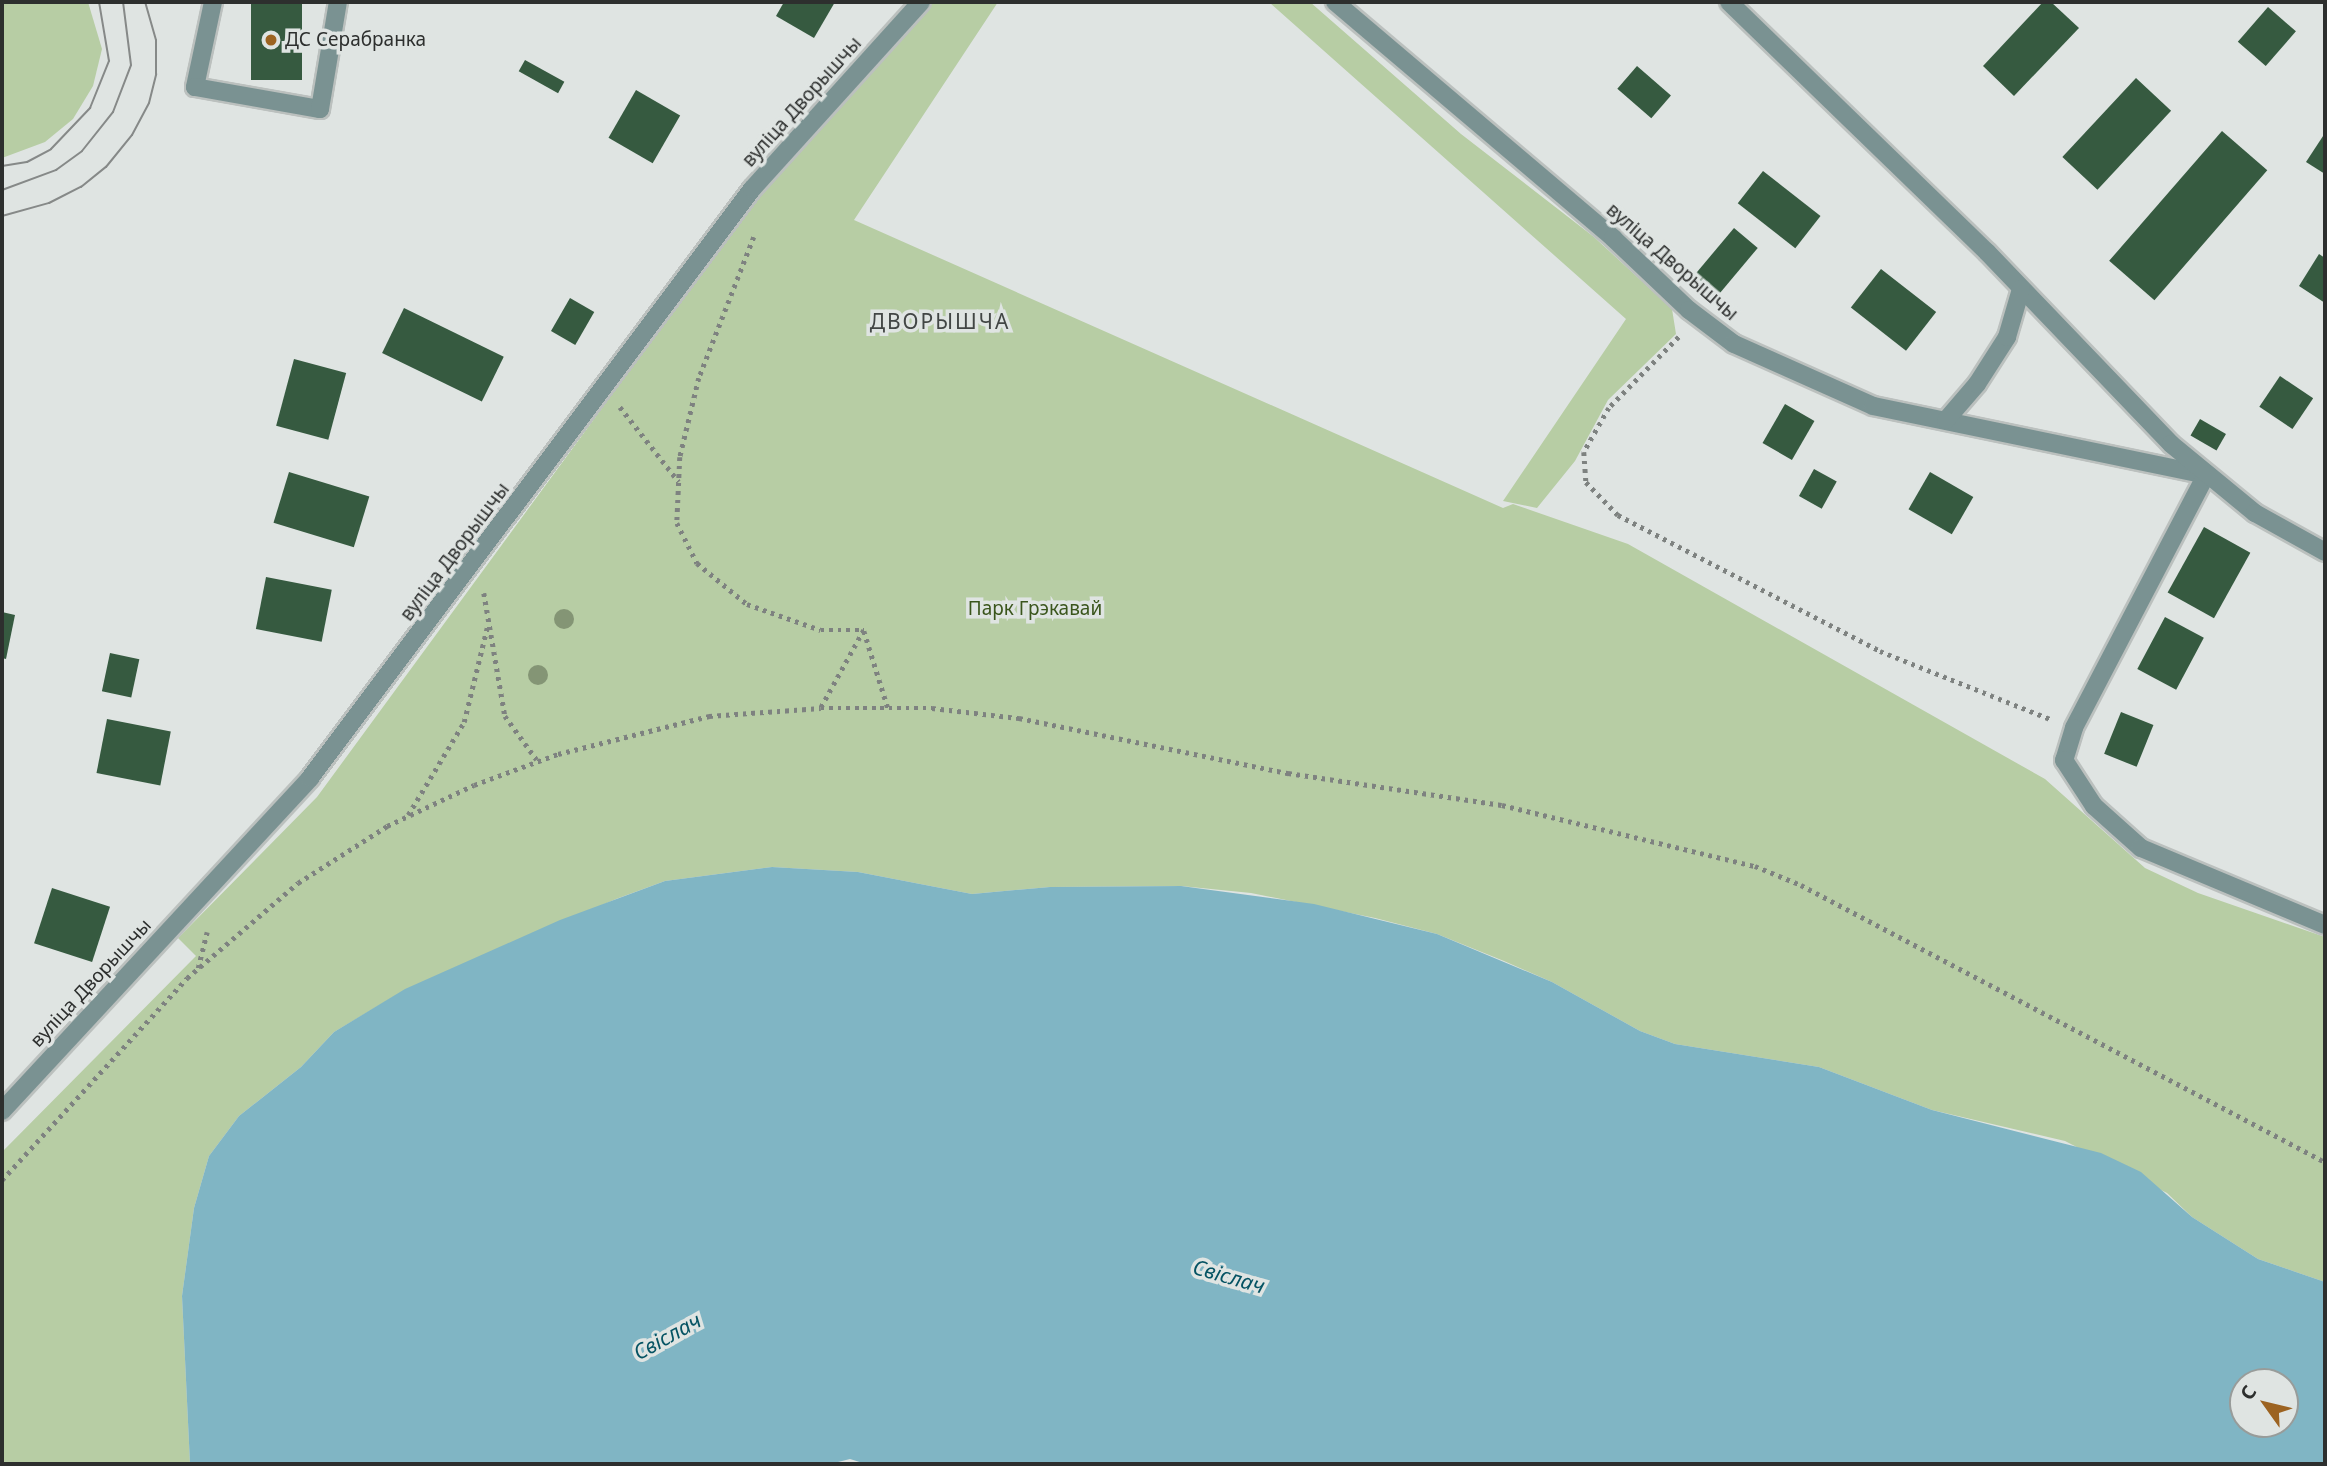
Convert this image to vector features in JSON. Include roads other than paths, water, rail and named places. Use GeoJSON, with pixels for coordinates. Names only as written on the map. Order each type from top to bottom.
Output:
{"type":"FeatureCollection","features":[{"type":"Feature","properties":{"kind":"street"},"geometry":{"type":"LineString","coordinates":[[213,2],[195,87],[320,109],[338,2]]}},
{"type":"Feature","properties":{"kind":"street","name":"вуліца Дворышчы"},"geometry":{"type":"LineString","coordinates":[[2,1111],[310,778],[481,554],[752,189],[921,2]]}},
{"type":"Feature","properties":{"kind":"street","name":"вуліца Дворышчы"},"geometry":{"type":"LineString","coordinates":[[1335,2],[1613,238],[1689,310],[1734,344],[1873,406],[2207,475]]}},
{"type":"Feature","properties":{"kind":"street","name":"вуліца Дворышчы"},"geometry":{"type":"LineString","coordinates":[[1729,2],[2207,475],[2255,513],[2325,552]]}},
{"type":"Feature","properties":{"kind":"street"},"geometry":{"type":"LineString","coordinates":[[1946,419],[1978,384],[2007,337],[2021,289]]}},
{"type":"Feature","properties":{"kind":"street"},"geometry":{"type":"LineString","coordinates":[[2207,475],[2074,728],[2064,760],[2094,806],[2141,848],[2325,925]]}},
{"type":"Feature","properties":{"kind":"water","name":"Свіслач"},"geometry":{"type":"Polygon","coordinates":[[[772,867],[858,872],[972,894],[1050,887],[1181,886],[1314,904],[1437,934],[1552,982],[1640,1031],[1675,1044],[1819,1067],[1932,1110],[2101,1153],[2141,1172],[2192,1217],[2258,1259],[2325,1282],[2325,1464],[866,1464],[850,1459],[830,1464],[190,1464],[182,1296],[194,1208],[209,1156],[239,1116],[301,1067],[334,1032],[405,989],[560,920],[665,881],[772,867]]]}},
{"type":"Feature","properties":{"kind":"tram line"},"geometry":{"type":"LineString","coordinates":[[2,166],[27,162],[51,149],[90,108],[109,61],[99,2]]}},
{"type":"Feature","properties":{"kind":"tram line"},"geometry":{"type":"LineString","coordinates":[[2,190],[56,170],[82,151],[113,112],[131,65],[123,2]]}},
{"type":"Feature","properties":{"kind":"tram line"},"geometry":{"type":"LineString","coordinates":[[2,216],[49,203],[81,187],[106,167],[132,135],[149,103],[156,74],[156,40],[145,2]]}},
{"type":"Feature","properties":{"kind":"place","name":"ДС Серабранка"},"geometry":{"type":"Point","coordinates":[271,40]}},
{"type":"Feature","properties":{"kind":"district","name":"ДВОРЫШЧА"},"geometry":{"type":"Point","coordinates":[940,321]}},
{"type":"Feature","properties":{"kind":"park label","name":"Парк Грэкавай"},"geometry":{"type":"Point","coordinates":[1035,609]}}]}
